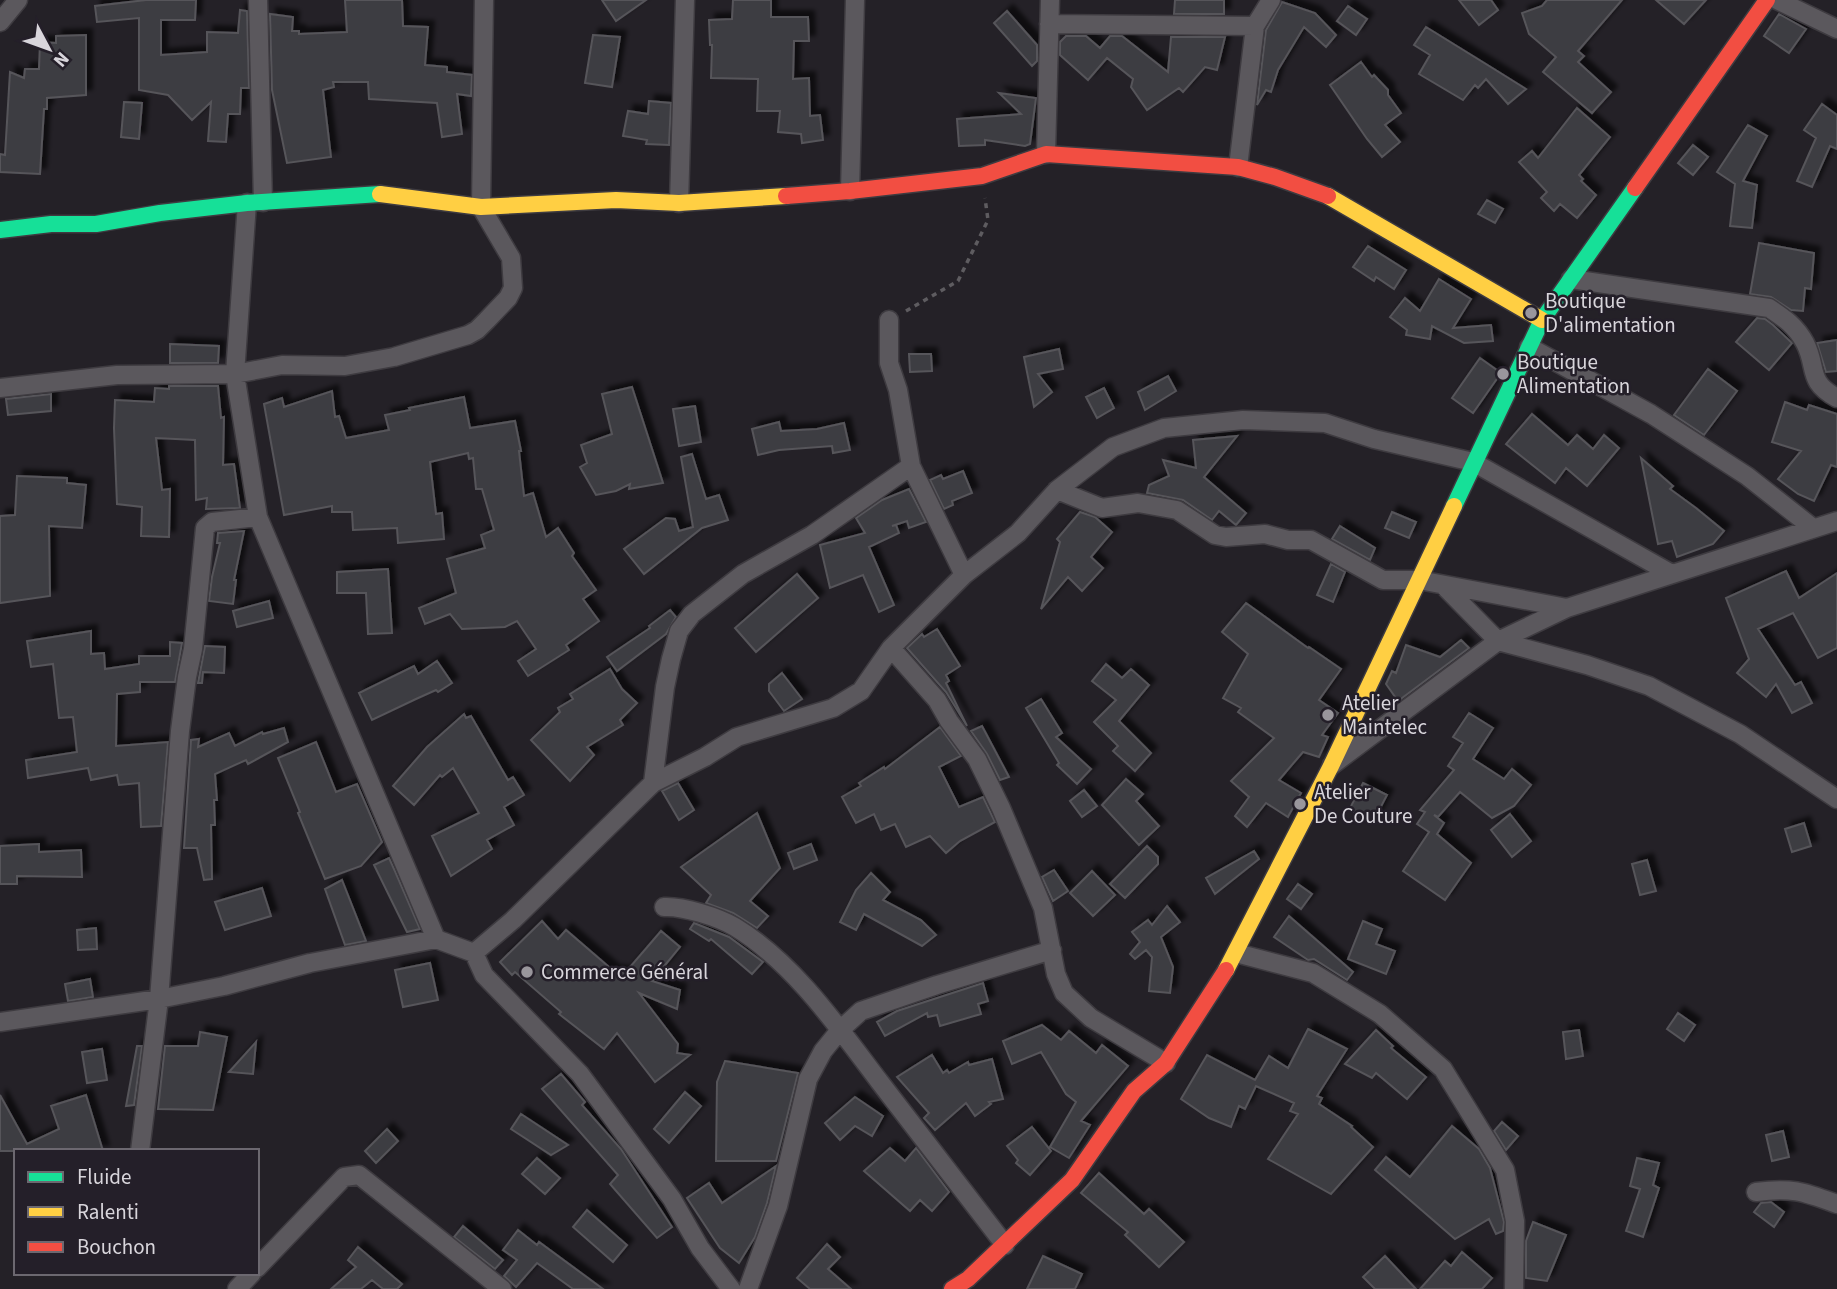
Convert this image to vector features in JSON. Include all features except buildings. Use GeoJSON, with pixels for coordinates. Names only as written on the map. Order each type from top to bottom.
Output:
{"type":"FeatureCollection","features":[{"type":"Feature","properties":{"kind":"street"},"geometry":{"type":"LineString","coordinates":[[0,22],[18,0]]}},
{"type":"Feature","properties":{"kind":"street"},"geometry":{"type":"LineString","coordinates":[[258,0],[255,202],[235,374],[258,517],[436,939]]}},
{"type":"Feature","properties":{"kind":"street"},"geometry":{"type":"LineString","coordinates":[[0,388],[117,375],[235,374],[282,365],[345,366],[394,357],[477,330],[508,298],[513,288],[511,258],[481,207],[484,0]]}},
{"type":"Feature","properties":{"kind":"street"},"geometry":{"type":"LineString","coordinates":[[679,203],[685,0]]}},
{"type":"Feature","properties":{"kind":"street"},"geometry":{"type":"LineString","coordinates":[[849,191],[855,0]]}},
{"type":"Feature","properties":{"kind":"street"},"geometry":{"type":"LineString","coordinates":[[1046,154],[1049,0]]}},
{"type":"Feature","properties":{"kind":"street"},"geometry":{"type":"LineString","coordinates":[[1238,167],[1255,26],[1271,0]]}},
{"type":"Feature","properties":{"kind":"street"},"geometry":{"type":"LineString","coordinates":[[952,1289],[968,1279],[1072,1180],[1134,1091],[1166,1063],[1236,953],[1331,766],[1542,320],[1767,0]]}},
{"type":"Feature","properties":{"kind":"street"},"geometry":{"type":"LineString","coordinates":[[1777,0],[1837,29]]}},
{"type":"Feature","properties":{"kind":"street"},"geometry":{"type":"LineString","coordinates":[[1049,24],[1255,26]]}},
{"type":"Feature","properties":{"kind":"street"},"geometry":{"type":"LineString","coordinates":[[0,230],[51,224],[96,224],[160,213],[255,202],[378,194],[481,207],[615,200],[679,203],[849,191],[982,176],[1046,154],[1238,167],[1275,177],[1333,198],[1542,320]]}},
{"type":"Feature","properties":{"kind":"street"},"geometry":{"type":"LineString","coordinates":[[1571,279],[1769,308],[1792,323],[1806,344],[1815,380],[1826,392],[1837,398]]}},
{"type":"Feature","properties":{"kind":"street"},"geometry":{"type":"LineString","coordinates":[[889,320],[889,363],[898,390],[911,466],[964,575]]}},
{"type":"Feature","properties":{"kind":"street"},"geometry":{"type":"LineString","coordinates":[[1529,347],[1651,414],[1747,476],[1813,528]]}},
{"type":"Feature","properties":{"kind":"street"},"geometry":{"type":"LineString","coordinates":[[474,953],[513,920],[653,783],[705,757],[737,737],[833,708],[861,691],[891,648],[964,575],[1018,533],[1057,490],[1113,447],[1164,428],[1243,420],[1325,423],[1374,439],[1473,462],[1670,573]]}},
{"type":"Feature","properties":{"kind":"street"},"geometry":{"type":"LineString","coordinates":[[653,783],[671,659],[679,631],[692,614],[744,574],[812,535],[911,466]]}},
{"type":"Feature","properties":{"kind":"street"},"geometry":{"type":"LineString","coordinates":[[1057,490],[1102,508],[1138,503],[1177,510],[1215,534],[1226,537],[1265,534],[1288,540],[1311,540],[1383,580],[1419,580],[1567,608]]}},
{"type":"Feature","properties":{"kind":"street"},"geometry":{"type":"LineString","coordinates":[[140,1149],[159,999],[180,731],[198,608],[205,528],[212,522],[258,517]]}},
{"type":"Feature","properties":{"kind":"street"},"geometry":{"type":"LineString","coordinates":[[1331,766],[1498,641],[1567,608],[1837,521]]}},
{"type":"Feature","properties":{"kind":"street"},"geometry":{"type":"LineString","coordinates":[[1444,586],[1498,641],[1587,665],[1649,686],[1740,734],[1837,799]]}},
{"type":"Feature","properties":{"kind":"street"},"geometry":{"type":"LineString","coordinates":[[891,648],[937,700],[977,759],[1043,908],[1056,974],[1064,993],[1091,1018],[1166,1063]]}},
{"type":"Feature","properties":{"kind":"street"},"geometry":{"type":"LineString","coordinates":[[664,907],[675,906],[734,926],[780,964],[840,1030],[1005,1245]]}},
{"type":"Feature","properties":{"kind":"street"},"geometry":{"type":"LineString","coordinates":[[0,1022],[159,999],[224,986],[310,963],[436,939],[474,953],[484,975],[580,1074],[672,1199],[725,1285]]}},
{"type":"Feature","properties":{"kind":"street"},"geometry":{"type":"LineString","coordinates":[[748,1289],[778,1206],[808,1079],[823,1051],[840,1030],[861,1012],[879,1005],[1052,950]]}},
{"type":"Feature","properties":{"kind":"street"},"geometry":{"type":"LineString","coordinates":[[1236,953],[1313,973],[1380,1014],[1443,1069],[1505,1170],[1515,1221],[1514,1289]]}},
{"type":"Feature","properties":{"kind":"street"},"geometry":{"type":"LineString","coordinates":[[259,1266],[344,1177],[359,1175],[502,1289]]}},
{"type":"Feature","properties":{"kind":"street"},"geometry":{"type":"LineString","coordinates":[[1756,1192],[1799,1190],[1837,1204]]}},
{"type":"Feature","properties":{"kind":"street"},"geometry":{"type":"LineString","coordinates":[[237,1289],[250,1275]]}},
{"type":"Feature","properties":{"kind":"path"},"geometry":{"type":"LineString","coordinates":[[889,320],[958,281],[988,220],[982,176]]}},
{"type":"Feature","properties":{"kind":"traffic: fast"},"geometry":{"type":"LineString","coordinates":[[1454,506],[1542,320],[1635,188]]}},
{"type":"Feature","properties":{"kind":"traffic: fast"},"geometry":{"type":"LineString","coordinates":[[0,230],[51,224],[96,224],[247,203],[380,194]]}},
{"type":"Feature","properties":{"kind":"traffic: slow"},"geometry":{"type":"LineString","coordinates":[[380,194],[481,207],[616,200],[679,203],[786,196]]}},
{"type":"Feature","properties":{"kind":"traffic: slow"},"geometry":{"type":"LineString","coordinates":[[1328,196],[1542,320]]}},
{"type":"Feature","properties":{"kind":"traffic: slow"},"geometry":{"type":"LineString","coordinates":[[1226,970],[1331,766],[1454,506]]}},
{"type":"Feature","properties":{"kind":"traffic: jam"},"geometry":{"type":"LineString","coordinates":[[1635,188],[1767,0]]}},
{"type":"Feature","properties":{"kind":"traffic: jam"},"geometry":{"type":"LineString","coordinates":[[786,196],[982,176],[1046,154],[1238,167],[1328,196]]}},
{"type":"Feature","properties":{"kind":"traffic: jam"},"geometry":{"type":"LineString","coordinates":[[952,1289],[968,1279],[1072,1180],[1134,1091],[1166,1063],[1226,970]]}},
{"type":"Feature","properties":{"kind":"place","name":"Boutique D'alimentation"},"geometry":{"type":"Point","coordinates":[1531,313]}},
{"type":"Feature","properties":{"kind":"place","name":"Boutique Alimentation"},"geometry":{"type":"Point","coordinates":[1503,374]}},
{"type":"Feature","properties":{"kind":"place","name":"Atelier Maintelec"},"geometry":{"type":"Point","coordinates":[1328,715]}},
{"type":"Feature","properties":{"kind":"place","name":"Atelier De Couture"},"geometry":{"type":"Point","coordinates":[1300,804]}},
{"type":"Feature","properties":{"kind":"place","name":"Commerce Général"},"geometry":{"type":"Point","coordinates":[527,972]}}]}
